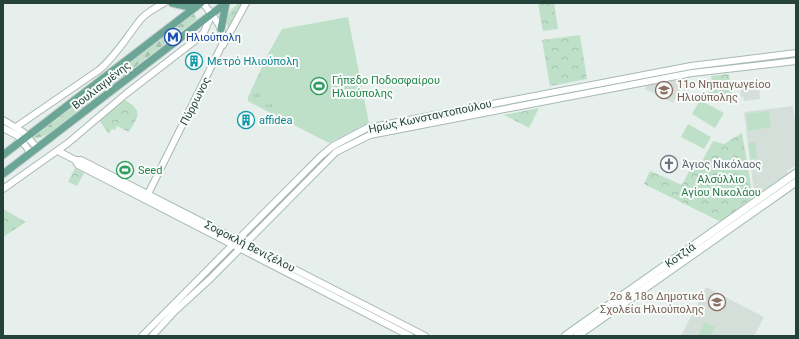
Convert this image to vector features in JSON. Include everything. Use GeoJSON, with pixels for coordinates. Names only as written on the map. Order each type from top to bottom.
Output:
{"type":"FeatureCollection","features":[{"type":"Feature","properties":{"kind":"main road"},"geometry":{"type":"LineString","coordinates":[[172,3],[194,8]]}},
{"type":"Feature","properties":{"kind":"main road","name":"Βουλιαγμένης"},"geometry":{"type":"LineString","coordinates":[[3,155],[202,3]]}},
{"type":"Feature","properties":{"kind":"main road"},"geometry":{"type":"LineString","coordinates":[[221,29],[226,3]]}},
{"type":"Feature","properties":{"kind":"main road","name":"Βουλιαγμένης"},"geometry":{"type":"LineString","coordinates":[[3,174],[226,3]]}},
{"type":"Feature","properties":{"kind":"main road","name":"Κοτζιά"},"geometry":{"type":"LineString","coordinates":[[564,336],[796,174]]}},
{"type":"Feature","properties":{"kind":"main road","name":"Κοτζιά"},"geometry":{"type":"LineString","coordinates":[[577,336],[796,182]]}},
{"type":"Feature","properties":{"kind":"street"},"geometry":{"type":"LineString","coordinates":[[16,127],[99,70],[113,58],[142,18],[164,3]]}},
{"type":"Feature","properties":{"kind":"street"},"geometry":{"type":"LineString","coordinates":[[202,3],[212,14],[221,29]]}},
{"type":"Feature","properties":{"kind":"street"},"geometry":{"type":"LineString","coordinates":[[220,50],[246,3]]}},
{"type":"Feature","properties":{"kind":"street","name":"Βουλιαγμένης"},"geometry":{"type":"LineString","coordinates":[[3,190],[58,151],[127,93],[194,41],[204,32],[212,14]]}},
{"type":"Feature","properties":{"kind":"street","name":"Πύρρωνος"},"geometry":{"type":"LineString","coordinates":[[147,197],[220,50],[223,40],[221,29]]}},
{"type":"Feature","properties":{"kind":"street","name":"Ηρώς Κωνσταντοπούλου"},"geometry":{"type":"LineString","coordinates":[[142,336],[329,149],[367,128],[691,66],[796,53]]}},
{"type":"Feature","properties":{"kind":"street","name":"Ηρώς Κωνσταντοπούλου"},"geometry":{"type":"LineString","coordinates":[[152,336],[336,152],[370,135],[692,73],[796,61]]}},
{"type":"Feature","properties":{"kind":"street"},"geometry":{"type":"LineString","coordinates":[[3,120],[16,127],[34,151]]}},
{"type":"Feature","properties":{"kind":"street"},"geometry":{"type":"LineString","coordinates":[[3,128],[25,138]]}},
{"type":"Feature","properties":{"kind":"street","name":"Σοφοκλή Βενιζέλου"},"geometry":{"type":"LineString","coordinates":[[58,151],[75,160],[78,165],[147,197],[236,242],[410,336]]}},
{"type":"Feature","properties":{"kind":"street","name":"Σοφοκλή Βενιζέλου"},"geometry":{"type":"LineString","coordinates":[[242,246],[425,336]]}},
{"type":"Feature","properties":{"kind":"shaded area","name":"11ο Νηπιαγωγείοο Ηλιούπολης"},"geometry":{"type":"Polygon","coordinates":[[[683,79],[685,81],[673,103],[645,89],[647,85],[683,79]]]}},
{"type":"Feature","properties":{"kind":"shaded area"},"geometry":{"type":"Polygon","coordinates":[[[759,85],[760,99],[744,101],[743,97],[741,97],[740,88],[759,85]]]}},
{"type":"Feature","properties":{"kind":"shaded area"},"geometry":{"type":"Polygon","coordinates":[[[793,106],[796,127],[796,165],[787,171],[788,173],[756,195],[754,192],[744,112],[793,106]]]}},
{"type":"Feature","properties":{"kind":"shaded area","name":"2ο & 18ο Δημοτικά Σχολεία Ηλιούπολης"},"geometry":{"type":"Polygon","coordinates":[[[706,287],[764,317],[754,336],[681,336],[706,287]]]}},
{"type":"Feature","properties":{"kind":"green space"},"geometry":{"type":"Polygon","coordinates":[[[239,3],[242,3],[228,29],[227,20],[229,14],[239,3]]]}},
{"type":"Feature","properties":{"kind":"green space"},"geometry":{"type":"Polygon","coordinates":[[[538,3],[554,3],[558,29],[543,31],[538,3]]]}},
{"type":"Feature","properties":{"kind":"green space"},"geometry":{"type":"Polygon","coordinates":[[[194,14],[197,19],[48,134],[36,139],[33,138],[194,14]]]}},
{"type":"Feature","properties":{"kind":"green space","name":"Γήπεδο Ποδοσφαίρου Ηλιούπολης"},"geometry":{"type":"Polygon","coordinates":[[[348,17],[369,123],[329,143],[282,119],[278,103],[264,105],[259,78],[273,76],[268,54],[282,29],[348,17]]]}},
{"type":"Feature","properties":{"kind":"green space"},"geometry":{"type":"Polygon","coordinates":[[[580,35],[587,79],[550,86],[542,40],[580,35]]]}},
{"type":"Feature","properties":{"kind":"green space"},"geometry":{"type":"Polygon","coordinates":[[[268,54],[282,119],[248,101],[248,97],[268,54]]]}},
{"type":"Feature","properties":{"kind":"green space"},"geometry":{"type":"Polygon","coordinates":[[[729,74],[733,103],[727,103],[708,93],[713,86],[711,76],[729,74]]]}},
{"type":"Feature","properties":{"kind":"green space"},"geometry":{"type":"Polygon","coordinates":[[[125,100],[137,111],[137,118],[129,132],[117,126],[115,130],[112,129],[109,134],[99,120],[125,100]]]}},
{"type":"Feature","properties":{"kind":"green space"},"geometry":{"type":"Polygon","coordinates":[[[700,100],[724,113],[715,128],[692,114],[700,100]]]}},
{"type":"Feature","properties":{"kind":"green space"},"geometry":{"type":"Polygon","coordinates":[[[539,108],[529,128],[504,115],[539,108]]]}},
{"type":"Feature","properties":{"kind":"green space"},"geometry":{"type":"Polygon","coordinates":[[[769,111],[771,127],[748,131],[746,114],[769,111]]]}},
{"type":"Feature","properties":{"kind":"green space"},"geometry":{"type":"Polygon","coordinates":[[[688,124],[711,137],[704,149],[681,137],[688,124]]]}},
{"type":"Feature","properties":{"kind":"green space","name":"Αλσύλλιο Αγίου Νικολάου"},"geometry":{"type":"Polygon","coordinates":[[[742,133],[753,197],[721,221],[644,184],[650,171],[682,185],[694,162],[700,165],[713,141],[724,144],[742,133]]]}},
{"type":"Feature","properties":{"kind":"green space"},"geometry":{"type":"Polygon","coordinates":[[[755,142],[757,158],[750,159],[748,143],[755,142]]]}},
{"type":"Feature","properties":{"kind":"green space"},"geometry":{"type":"Polygon","coordinates":[[[75,168],[84,173],[77,186],[68,182],[75,168]]]}},
{"type":"Feature","properties":{"kind":"green space"},"geometry":{"type":"Polygon","coordinates":[[[3,209],[26,222],[3,237],[3,209]]]}},
{"type":"Feature","properties":{"kind":"green space"},"geometry":{"type":"Polygon","coordinates":[[[705,322],[715,327],[710,336],[698,336],[705,322]]]}},
{"type":"Feature","properties":{"kind":"place","name":"Ηλιούπολη"},"geometry":{"type":"Point","coordinates":[173,37]}},
{"type":"Feature","properties":{"kind":"place","name":"Μετρό Ηλιούπολη"},"geometry":{"type":"Point","coordinates":[194,61]}},
{"type":"Feature","properties":{"kind":"place","name":"Γήπεδο Ποδοσφαίρου Ηλιούπολης"},"geometry":{"type":"Point","coordinates":[319,86]}},
{"type":"Feature","properties":{"kind":"place","name":"11ο Νηπιαγωγείοο Ηλιούπολης"},"geometry":{"type":"Point","coordinates":[664,90]}},
{"type":"Feature","properties":{"kind":"place","name":"affidea"},"geometry":{"type":"Point","coordinates":[246,120]}},
{"type":"Feature","properties":{"kind":"place","name":"Άγιος Νικόλαος"},"geometry":{"type":"Point","coordinates":[669,164]}},
{"type":"Feature","properties":{"kind":"place","name":"Seed"},"geometry":{"type":"Point","coordinates":[125,170]}},
{"type":"Feature","properties":{"kind":"place","name":"2ο & 18ο Δημοτικά Σχολεία Ηλιούπολης"},"geometry":{"type":"Point","coordinates":[717,302]}}]}
